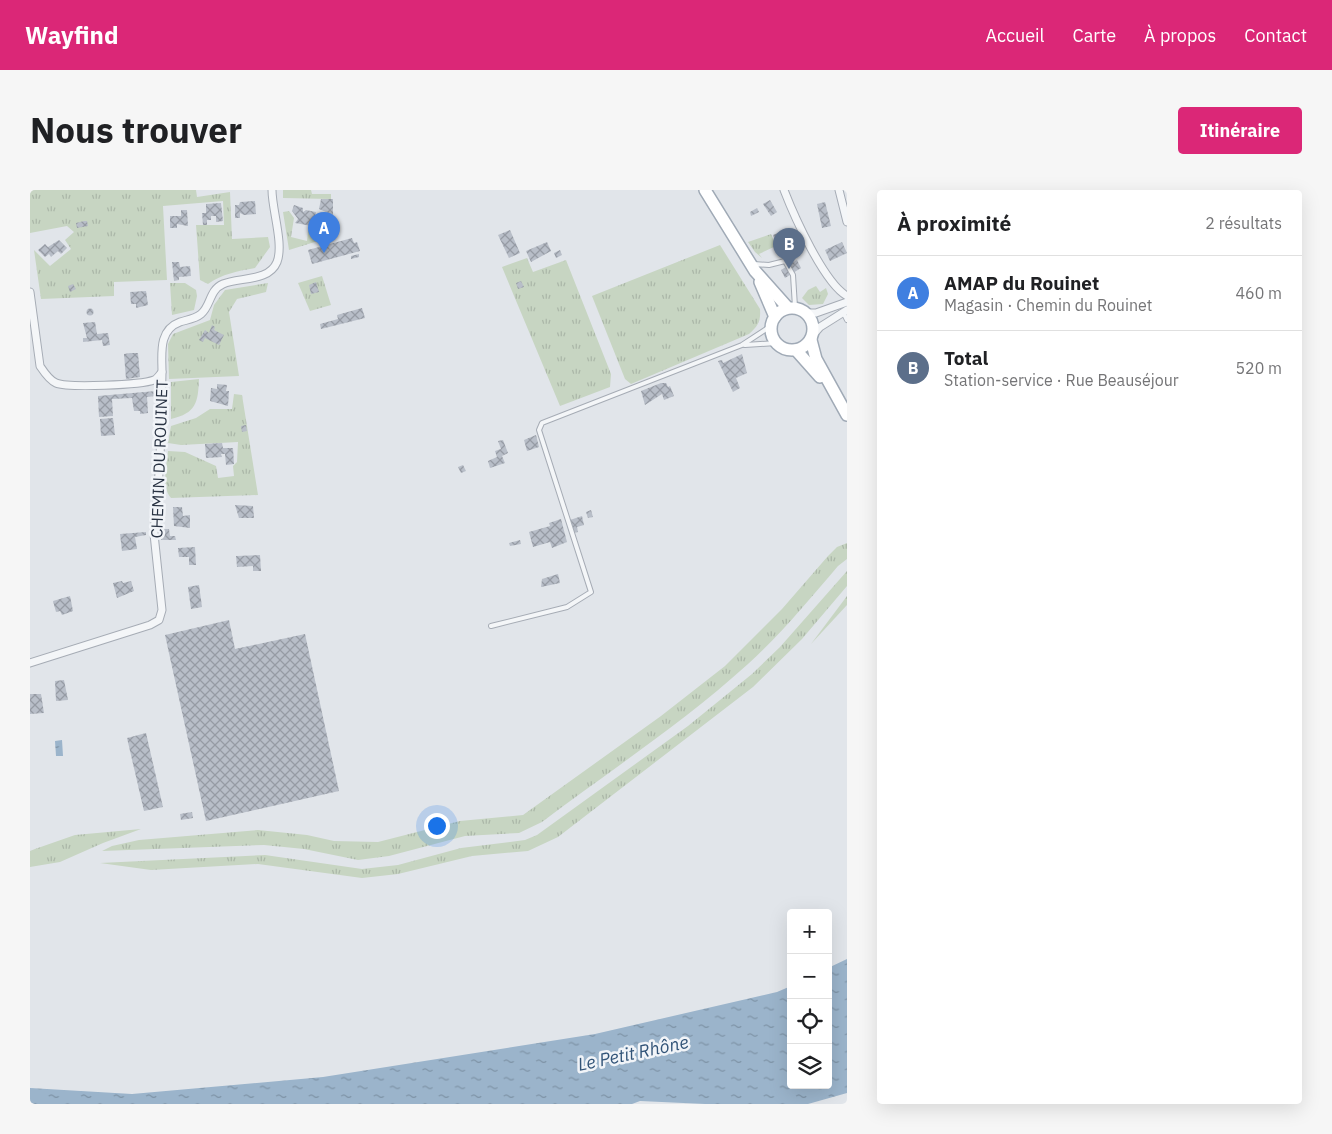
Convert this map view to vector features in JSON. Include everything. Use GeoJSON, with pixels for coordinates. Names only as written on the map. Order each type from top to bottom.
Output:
{"type":"FeatureCollection","features":[{"type":"Feature","properties":{"kind":"main road"},"geometry":{"type":"LineString","coordinates":[[699,190],[720,216]]}},
{"type":"Feature","properties":{"kind":"main road"},"geometry":{"type":"LineString","coordinates":[[704,190],[753,268],[792,308],[807,313],[813,323],[812,337],[816,359],[832,392],[847,415]]}},
{"type":"Feature","properties":{"kind":"main road"},"geometry":{"type":"LineString","coordinates":[[753,268],[773,322],[772,336],[776,344],[785,349],[796,350],[807,345],[812,337]]}},
{"type":"Feature","properties":{"kind":"main road"},"geometry":{"type":"LineString","coordinates":[[773,322],[792,308]]}},
{"type":"Feature","properties":{"kind":"main road"},"geometry":{"type":"LineString","coordinates":[[796,350],[832,392]]}},
{"type":"Feature","properties":{"kind":"street","name":"CHEMIN DU ROUINET"},"geometry":{"type":"LineString","coordinates":[[30,664],[150,625],[159,620],[162,610],[154,534],[160,461],[162,344],[164,335],[171,327],[202,313],[217,288],[240,279],[265,275],[277,263],[279,251],[272,190]]}},
{"type":"Feature","properties":{"kind":"street"},"geometry":{"type":"LineString","coordinates":[[784,190],[792,211],[831,282],[847,296]]}},
{"type":"Feature","properties":{"kind":"street"},"geometry":{"type":"LineString","coordinates":[[839,190],[847,222]]}},
{"type":"Feature","properties":{"kind":"street","name":"CHEMIN DU ROUINET"},"geometry":{"type":"LineString","coordinates":[[30,292],[40,366],[47,376],[56,383],[126,384],[155,380],[162,372]]}},
{"type":"Feature","properties":{"kind":"street"},"geometry":{"type":"LineString","coordinates":[[807,313],[816,313],[847,302]]}},
{"type":"Feature","properties":{"kind":"street"},"geometry":{"type":"LineString","coordinates":[[812,337],[820,326],[845,311]]}},
{"type":"Feature","properties":{"kind":"lane"},"geometry":{"type":"LineString","coordinates":[[753,268],[785,261],[793,275],[792,308]]}},
{"type":"Feature","properties":{"kind":"lane"},"geometry":{"type":"LineString","coordinates":[[845,311],[847,320]]}},
{"type":"Feature","properties":{"kind":"lane"},"geometry":{"type":"LineString","coordinates":[[491,626],[568,607],[591,592],[540,430],[542,423],[742,345],[773,322]]}},
{"type":"Feature","properties":{"kind":"lane"},"geometry":{"type":"LineString","coordinates":[[742,345],[776,344]]}},
{"type":"Feature","properties":{"kind":"green space"},"geometry":{"type":"Polygon","coordinates":[[[30,190],[196,190],[197,197],[230,192],[232,239],[268,237],[270,247],[255,268],[225,275],[208,284],[200,280],[196,225],[224,225],[223,201],[163,206],[167,280],[114,282],[114,296],[41,299],[34,250],[50,266],[71,249],[65,240],[74,232],[67,226],[30,233],[30,190]]]}},
{"type":"Feature","properties":{"kind":"green space"},"geometry":{"type":"Polygon","coordinates":[[[283,190],[311,190],[312,194],[331,194],[331,199],[283,198],[283,190]]]}},
{"type":"Feature","properties":{"kind":"green space"},"geometry":{"type":"Polygon","coordinates":[[[289,211],[294,218],[291,237],[307,241],[308,231],[316,227],[319,214],[332,216],[334,236],[289,250],[283,212],[289,211]]]}},
{"type":"Feature","properties":{"kind":"green space"},"geometry":{"type":"Polygon","coordinates":[[[771,234],[776,246],[759,254],[762,258],[748,242],[771,234]]]}},
{"type":"Feature","properties":{"kind":"green space"},"geometry":{"type":"Polygon","coordinates":[[[720,245],[760,309],[757,326],[749,334],[631,384],[625,379],[592,296],[720,245]]]}},
{"type":"Feature","properties":{"kind":"green space"},"geometry":{"type":"Polygon","coordinates":[[[527,258],[533,272],[566,260],[611,374],[610,387],[560,406],[502,267],[527,258]]]}},
{"type":"Feature","properties":{"kind":"green space"},"geometry":{"type":"Polygon","coordinates":[[[322,276],[331,305],[310,311],[298,283],[322,276]]]}},
{"type":"Feature","properties":{"kind":"green space"},"geometry":{"type":"Polygon","coordinates":[[[170,283],[185,283],[196,290],[197,296],[194,310],[172,315],[170,283]]]}},
{"type":"Feature","properties":{"kind":"green space"},"geometry":{"type":"Polygon","coordinates":[[[268,283],[266,292],[237,299],[229,312],[239,376],[169,379],[168,344],[173,334],[210,320],[214,305],[225,290],[268,283]]]}},
{"type":"Feature","properties":{"kind":"green space"},"geometry":{"type":"Polygon","coordinates":[[[816,286],[820,292],[826,288],[828,294],[823,304],[809,305],[802,298],[808,290],[816,286]]]}},
{"type":"Feature","properties":{"kind":"green space"},"geometry":{"type":"Polygon","coordinates":[[[199,379],[198,395],[194,406],[186,414],[171,419],[171,382],[199,379]]]}},
{"type":"Feature","properties":{"kind":"green space"},"geometry":{"type":"Polygon","coordinates":[[[234,394],[242,395],[258,495],[171,498],[165,482],[168,451],[185,452],[216,466],[218,478],[234,476],[233,466],[237,462],[238,442],[181,445],[168,443],[171,426],[196,418],[210,409],[232,409],[234,394]]]}},
{"type":"Feature","properties":{"kind":"green space"},"geometry":{"type":"Polygon","coordinates":[[[847,543],[847,559],[838,566],[783,629],[748,664],[699,706],[647,745],[542,822],[519,833],[465,836],[389,856],[358,860],[304,849],[264,845],[102,851],[112,846],[139,840],[258,830],[307,835],[334,841],[378,842],[460,821],[523,815],[661,716],[725,666],[782,609],[828,556],[837,547],[847,543]]]}},
{"type":"Feature","properties":{"kind":"green space"},"geometry":{"type":"Polygon","coordinates":[[[847,571],[847,586],[802,639],[753,687],[558,837],[528,851],[472,856],[398,874],[362,878],[258,864],[151,870],[100,863],[265,855],[362,869],[398,865],[461,848],[525,840],[537,835],[688,726],[752,674],[780,647],[847,571]]]}},
{"type":"Feature","properties":{"kind":"green space"},"geometry":{"type":"Polygon","coordinates":[[[847,596],[847,605],[811,644],[847,596]]]}},
{"type":"Feature","properties":{"kind":"green space"},"geometry":{"type":"Polygon","coordinates":[[[141,829],[60,862],[30,867],[30,851],[75,835],[141,829]]]}},
{"type":"Feature","properties":{"kind":"water"},"geometry":{"type":"Polygon","coordinates":[[[62,740],[63,756],[56,756],[55,741],[62,740]]]}},
{"type":"Feature","properties":{"kind":"water","name":"Le Petit Rhône"},"geometry":{"type":"Polygon","coordinates":[[[847,959],[847,1093],[808,1104],[705,1104],[640,1101],[632,1104],[30,1104],[30,1088],[132,1094],[323,1077],[595,1034],[777,992],[787,988],[787,1089],[832,1089],[832,966],[847,959]]]}},
{"type":"Feature","properties":{"kind":"building"},"geometry":{"type":"Polygon","coordinates":[[[321,199],[333,199],[333,215],[319,209],[321,199]]]}},
{"type":"Feature","properties":{"kind":"building"},"geometry":{"type":"Polygon","coordinates":[[[770,200],[777,212],[771,216],[763,204],[770,200]]]}},
{"type":"Feature","properties":{"kind":"building"},"geometry":{"type":"Polygon","coordinates":[[[255,201],[256,214],[244,215],[240,213],[240,218],[235,218],[235,205],[239,205],[240,202],[255,201]]]}},
{"type":"Feature","properties":{"kind":"building"},"geometry":{"type":"Polygon","coordinates":[[[825,202],[831,226],[822,228],[817,204],[825,202]]]}},
{"type":"Feature","properties":{"kind":"building"},"geometry":{"type":"Polygon","coordinates":[[[221,203],[223,221],[216,222],[216,216],[211,216],[211,220],[207,220],[207,225],[203,225],[202,213],[206,213],[206,204],[221,203]]]}},
{"type":"Feature","properties":{"kind":"building"},"geometry":{"type":"Polygon","coordinates":[[[294,205],[303,208],[303,212],[306,210],[316,212],[312,226],[295,223],[298,219],[292,211],[294,205]]]}},
{"type":"Feature","properties":{"kind":"building"},"geometry":{"type":"Polygon","coordinates":[[[757,208],[759,212],[751,216],[750,212],[757,208]]]}},
{"type":"Feature","properties":{"kind":"building"},"geometry":{"type":"Polygon","coordinates":[[[181,210],[187,210],[188,226],[177,224],[177,228],[170,228],[170,216],[181,216],[181,210]]]}},
{"type":"Feature","properties":{"kind":"building"},"geometry":{"type":"Polygon","coordinates":[[[87,221],[88,226],[77,228],[76,223],[87,221]]]}},
{"type":"Feature","properties":{"kind":"building"},"geometry":{"type":"Polygon","coordinates":[[[510,230],[520,253],[509,258],[498,235],[510,230]]]}},
{"type":"Feature","properties":{"kind":"building"},"geometry":{"type":"Polygon","coordinates":[[[783,231],[785,235],[788,233],[794,246],[780,252],[773,235],[783,231]]]}},
{"type":"Feature","properties":{"kind":"building"},"geometry":{"type":"Polygon","coordinates":[[[352,238],[354,243],[357,242],[360,251],[312,264],[308,250],[352,238]]]}},
{"type":"Feature","properties":{"kind":"building"},"geometry":{"type":"Polygon","coordinates":[[[59,240],[67,248],[61,254],[58,251],[51,257],[49,254],[45,257],[38,250],[45,244],[48,247],[59,240]]]}},
{"type":"Feature","properties":{"kind":"building"},"geometry":{"type":"Polygon","coordinates":[[[547,242],[551,251],[531,262],[526,251],[547,242]]]}},
{"type":"Feature","properties":{"kind":"building"},"geometry":{"type":"Polygon","coordinates":[[[842,242],[847,253],[830,261],[825,250],[842,242]]]}},
{"type":"Feature","properties":{"kind":"building"},"geometry":{"type":"Polygon","coordinates":[[[560,250],[562,255],[556,258],[554,253],[560,250]]]}},
{"type":"Feature","properties":{"kind":"building"},"geometry":{"type":"Polygon","coordinates":[[[359,254],[359,257],[351,259],[351,256],[359,254]]]}},
{"type":"Feature","properties":{"kind":"building"},"geometry":{"type":"Polygon","coordinates":[[[797,260],[801,268],[785,278],[781,270],[797,260]]]}},
{"type":"Feature","properties":{"kind":"building"},"geometry":{"type":"Polygon","coordinates":[[[172,262],[179,262],[180,267],[190,266],[191,276],[179,277],[179,280],[174,281],[172,262]]]}},
{"type":"Feature","properties":{"kind":"building"},"geometry":{"type":"Polygon","coordinates":[[[521,281],[524,287],[518,289],[516,283],[521,281]]]}},
{"type":"Feature","properties":{"kind":"building"},"geometry":{"type":"Polygon","coordinates":[[[316,282],[319,292],[311,294],[309,285],[316,282]]]}},
{"type":"Feature","properties":{"kind":"building"},"geometry":{"type":"Polygon","coordinates":[[[73,284],[76,289],[70,292],[68,286],[73,284]]]}},
{"type":"Feature","properties":{"kind":"building"},"geometry":{"type":"Polygon","coordinates":[[[146,291],[148,305],[136,308],[136,304],[131,304],[130,292],[146,291]]]}},
{"type":"Feature","properties":{"kind":"building"},"geometry":{"type":"Polygon","coordinates":[[[90,308],[94,312],[90,316],[86,312],[90,308]]]}},
{"type":"Feature","properties":{"kind":"building"},"geometry":{"type":"Polygon","coordinates":[[[362,308],[365,318],[321,329],[320,324],[338,319],[337,315],[362,308]]]}},
{"type":"Feature","properties":{"kind":"building"},"geometry":{"type":"Polygon","coordinates":[[[95,322],[97,334],[108,333],[110,345],[103,346],[102,340],[83,342],[83,338],[87,338],[83,323],[95,322]]]}},
{"type":"Feature","properties":{"kind":"building"},"geometry":{"type":"Polygon","coordinates":[[[212,325],[215,327],[214,330],[224,335],[219,345],[205,338],[203,342],[199,340],[205,330],[209,333],[212,325]]]}},
{"type":"Feature","properties":{"kind":"building"},"geometry":{"type":"Polygon","coordinates":[[[138,353],[140,377],[126,379],[124,354],[138,353]]]}},
{"type":"Feature","properties":{"kind":"building"},"geometry":{"type":"Polygon","coordinates":[[[742,354],[747,373],[736,378],[740,388],[733,392],[718,361],[722,360],[723,363],[742,354]]]}},
{"type":"Feature","properties":{"kind":"building"},"geometry":{"type":"Polygon","coordinates":[[[661,383],[666,383],[668,387],[670,386],[674,396],[664,400],[662,394],[645,405],[641,391],[661,383]]]}},
{"type":"Feature","properties":{"kind":"building"},"geometry":{"type":"Polygon","coordinates":[[[217,384],[227,385],[226,391],[229,391],[228,406],[210,401],[211,388],[217,389],[217,384]]]}},
{"type":"Feature","properties":{"kind":"building"},"geometry":{"type":"Polygon","coordinates":[[[156,391],[156,396],[147,397],[148,413],[140,414],[140,411],[134,411],[132,398],[112,399],[113,416],[99,417],[98,396],[156,391]]]}},
{"type":"Feature","properties":{"kind":"building"},"geometry":{"type":"Polygon","coordinates":[[[113,418],[115,435],[101,436],[100,419],[113,418]]]}},
{"type":"Feature","properties":{"kind":"building"},"geometry":{"type":"Polygon","coordinates":[[[246,425],[247,431],[242,432],[241,426],[246,425]]]}},
{"type":"Feature","properties":{"kind":"building"},"geometry":{"type":"Polygon","coordinates":[[[536,435],[539,447],[527,451],[524,440],[536,435]]]}},
{"type":"Feature","properties":{"kind":"building"},"geometry":{"type":"Polygon","coordinates":[[[503,440],[508,453],[502,456],[505,463],[490,468],[488,461],[497,457],[495,451],[501,449],[498,441],[503,440]]]}},
{"type":"Feature","properties":{"kind":"building"},"geometry":{"type":"Polygon","coordinates":[[[222,443],[223,448],[233,448],[234,464],[226,465],[225,454],[221,454],[222,457],[206,458],[205,444],[222,443]]]}},
{"type":"Feature","properties":{"kind":"building"},"geometry":{"type":"Polygon","coordinates":[[[463,465],[466,471],[461,473],[458,467],[463,465]]]}},
{"type":"Feature","properties":{"kind":"building"},"geometry":{"type":"Polygon","coordinates":[[[235,505],[253,506],[254,518],[239,518],[235,505]]]}},
{"type":"Feature","properties":{"kind":"building"},"geometry":{"type":"Polygon","coordinates":[[[173,507],[182,507],[183,516],[190,515],[190,528],[174,526],[173,507]]]}},
{"type":"Feature","properties":{"kind":"building"},"geometry":{"type":"Polygon","coordinates":[[[591,510],[593,517],[588,518],[586,512],[591,510]]]}},
{"type":"Feature","properties":{"kind":"building"},"geometry":{"type":"Polygon","coordinates":[[[582,516],[584,525],[577,527],[578,532],[574,533],[570,520],[582,516]]]}},
{"type":"Feature","properties":{"kind":"building"},"geometry":{"type":"Polygon","coordinates":[[[561,519],[567,542],[552,548],[550,542],[533,547],[529,532],[550,526],[549,523],[561,519]]]}},
{"type":"Feature","properties":{"kind":"building"},"geometry":{"type":"Polygon","coordinates":[[[162,529],[169,529],[170,536],[175,536],[176,540],[161,540],[162,529]]]}},
{"type":"Feature","properties":{"kind":"building"},"geometry":{"type":"Polygon","coordinates":[[[146,532],[146,535],[135,537],[137,549],[122,551],[120,534],[146,532]]]}},
{"type":"Feature","properties":{"kind":"building"},"geometry":{"type":"Polygon","coordinates":[[[520,540],[521,544],[510,546],[509,543],[520,540]]]}},
{"type":"Feature","properties":{"kind":"building"},"geometry":{"type":"Polygon","coordinates":[[[195,547],[196,565],[189,565],[189,557],[179,557],[178,548],[195,547]]]}},
{"type":"Feature","properties":{"kind":"building"},"geometry":{"type":"Polygon","coordinates":[[[260,555],[261,571],[253,571],[253,566],[237,567],[236,556],[260,555]]]}},
{"type":"Feature","properties":{"kind":"building"},"geometry":{"type":"Polygon","coordinates":[[[558,574],[560,583],[541,587],[542,579],[558,574]]]}},
{"type":"Feature","properties":{"kind":"building"},"geometry":{"type":"Polygon","coordinates":[[[122,581],[123,583],[131,581],[134,591],[117,598],[113,583],[122,581]]]}},
{"type":"Feature","properties":{"kind":"building"},"geometry":{"type":"Polygon","coordinates":[[[199,585],[202,607],[191,609],[188,587],[199,585]]]}},
{"type":"Feature","properties":{"kind":"building"},"geometry":{"type":"Polygon","coordinates":[[[70,596],[73,611],[62,615],[60,611],[56,612],[53,601],[70,596]]]}},
{"type":"Feature","properties":{"kind":"building"},"geometry":{"type":"Polygon","coordinates":[[[229,620],[235,649],[305,634],[339,791],[206,821],[165,635],[229,620]]]}},
{"type":"Feature","properties":{"kind":"building"},"geometry":{"type":"Polygon","coordinates":[[[64,680],[68,700],[56,701],[55,681],[64,680]]]}},
{"type":"Feature","properties":{"kind":"building"},"geometry":{"type":"Polygon","coordinates":[[[30,694],[41,694],[44,713],[30,714],[30,694]]]}},
{"type":"Feature","properties":{"kind":"building"},"geometry":{"type":"Polygon","coordinates":[[[146,733],[163,807],[144,811],[127,738],[146,733]]]}},
{"type":"Feature","properties":{"kind":"building"},"geometry":{"type":"Polygon","coordinates":[[[192,812],[193,818],[181,820],[180,814],[192,812]]]}},
{"type":"Feature","properties":{"kind":"place","name":"AMAP du Rouinet"},"geometry":{"type":"Point","coordinates":[324,253]}},
{"type":"Feature","properties":{"kind":"place","name":"Total"},"geometry":{"type":"Point","coordinates":[789,269]}}]}
